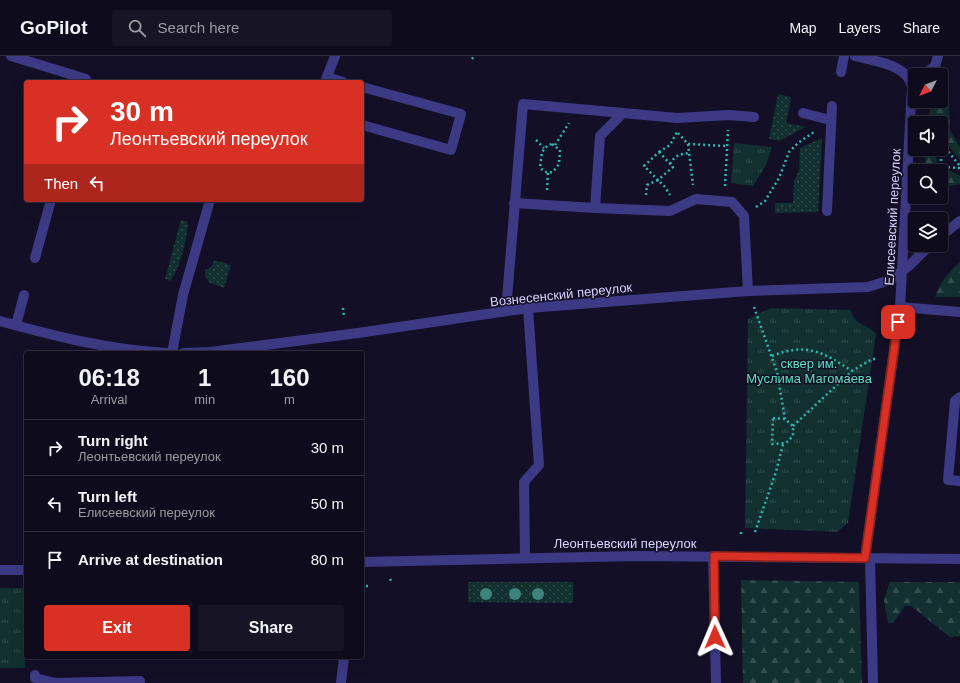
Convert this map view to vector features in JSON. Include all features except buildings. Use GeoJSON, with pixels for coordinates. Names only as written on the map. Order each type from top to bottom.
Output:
{"type":"FeatureCollection","features":[{"type":"Feature","properties":{"kind":"street"},"geometry":{"type":"LineString","coordinates":[[10,56],[86,80]]}},
{"type":"Feature","properties":{"kind":"street"},"geometry":{"type":"LineString","coordinates":[[326,80],[335,56]]}},
{"type":"Feature","properties":{"kind":"street"},"geometry":{"type":"LineString","coordinates":[[841,72],[844,56]]}},
{"type":"Feature","properties":{"kind":"street","name":"Елисеевский переулок"},"geometry":{"type":"LineString","coordinates":[[855,56],[893,67],[908,76]]}},
{"type":"Feature","properties":{"kind":"street"},"geometry":{"type":"LineString","coordinates":[[932,68],[935,66],[938,56]]}},
{"type":"Feature","properties":{"kind":"street"},"geometry":{"type":"LineString","coordinates":[[364,88],[461,114],[451,150],[364,126]]}},
{"type":"Feature","properties":{"kind":"street"},"geometry":{"type":"LineString","coordinates":[[506,312],[523,104],[677,118],[729,115],[754,117]]}},
{"type":"Feature","properties":{"kind":"street"},"geometry":{"type":"LineString","coordinates":[[827,211],[830,120],[832,106]]}},
{"type":"Feature","properties":{"kind":"street","name":"Елисеевский переулок"},"geometry":{"type":"LineString","coordinates":[[873,683],[868,558],[900,307],[912,108]]}},
{"type":"Feature","properties":{"kind":"street"},"geometry":{"type":"LineString","coordinates":[[595,208],[600,136],[623,113]]}},
{"type":"Feature","properties":{"kind":"street"},"geometry":{"type":"LineString","coordinates":[[803,113],[830,120]]}},
{"type":"Feature","properties":{"kind":"street"},"geometry":{"type":"LineString","coordinates":[[514,203],[670,211],[696,199],[732,202],[744,216],[748,291]]}},
{"type":"Feature","properties":{"kind":"street"},"geometry":{"type":"LineString","coordinates":[[35,258],[50,202]]}},
{"type":"Feature","properties":{"kind":"street"},"geometry":{"type":"LineString","coordinates":[[172,351],[183,295],[209,202]]}},
{"type":"Feature","properties":{"kind":"street"},"geometry":{"type":"LineString","coordinates":[[948,230],[960,221]]}},
{"type":"Feature","properties":{"kind":"street","name":"Вознесенский переулок"},"geometry":{"type":"LineString","coordinates":[[218,351],[358,333],[528,308],[748,291],[868,287],[890,280],[922,252]]}},
{"type":"Feature","properties":{"kind":"street"},"geometry":{"type":"LineString","coordinates":[[16,325],[24,295]]}},
{"type":"Feature","properties":{"kind":"street"},"geometry":{"type":"LineString","coordinates":[[900,307],[960,312]]}},
{"type":"Feature","properties":{"kind":"street"},"geometry":{"type":"LineString","coordinates":[[525,557],[524,482],[539,465],[528,308]]}},
{"type":"Feature","properties":{"kind":"street"},"geometry":{"type":"LineString","coordinates":[[0,321],[107,347],[146,351]]}},
{"type":"Feature","properties":{"kind":"street"},"geometry":{"type":"LineString","coordinates":[[960,398],[956,401],[948,480],[960,481]]}},
{"type":"Feature","properties":{"kind":"street"},"geometry":{"type":"LineString","coordinates":[[714,556],[716,683]]}},
{"type":"Feature","properties":{"kind":"street","name":"Леонтьевский переулок"},"geometry":{"type":"LineString","coordinates":[[364,562],[525,557],[714,556],[960,558]]}},
{"type":"Feature","properties":{"kind":"street"},"geometry":{"type":"LineString","coordinates":[[0,570],[24,570]]}},
{"type":"Feature","properties":{"kind":"street"},"geometry":{"type":"LineString","coordinates":[[341,683],[344,659]]}},
{"type":"Feature","properties":{"kind":"street"},"geometry":{"type":"LineString","coordinates":[[35,675],[35,678],[56,682],[140,681]]}},
{"type":"Feature","properties":{"kind":"path"},"geometry":{"type":"LineString","coordinates":[[555,145],[569,125],[570,108]]}},
{"type":"Feature","properties":{"kind":"path"},"geometry":{"type":"LineString","coordinates":[[724,201],[729,115]]}},
{"type":"Feature","properties":{"kind":"path"},"geometry":{"type":"LineString","coordinates":[[677,118],[677,132],[670,145],[659,152],[644,166],[665,187],[678,207]]}},
{"type":"Feature","properties":{"kind":"path"},"geometry":{"type":"LineString","coordinates":[[677,132],[688,144],[692,182],[696,199]]}},
{"type":"Feature","properties":{"kind":"path"},"geometry":{"type":"LineString","coordinates":[[744,216],[765,201],[779,178],[789,152],[798,143]]}},
{"type":"Feature","properties":{"kind":"path"},"geometry":{"type":"LineString","coordinates":[[688,144],[727,146]]}},
{"type":"Feature","properties":{"kind":"path"},"geometry":{"type":"LineString","coordinates":[[548,145],[555,145],[560,150],[559,164],[552,172],[543,171],[540,167],[544,148],[548,145]]}},
{"type":"Feature","properties":{"kind":"path"},"geometry":{"type":"LineString","coordinates":[[645,210],[647,185],[658,180],[673,167],[659,152]]}},
{"type":"Feature","properties":{"kind":"path"},"geometry":{"type":"LineString","coordinates":[[948,152],[960,167]]}},
{"type":"Feature","properties":{"kind":"path"},"geometry":{"type":"LineString","coordinates":[[670,164],[673,158],[690,153]]}},
{"type":"Feature","properties":{"kind":"path"},"geometry":{"type":"LineString","coordinates":[[941,156],[941,166],[960,167]]}},
{"type":"Feature","properties":{"kind":"path"},"geometry":{"type":"LineString","coordinates":[[754,307],[777,372],[785,419]]}},
{"type":"Feature","properties":{"kind":"path"},"geometry":{"type":"LineString","coordinates":[[343,308],[344,318]]}},
{"type":"Feature","properties":{"kind":"path"},"geometry":{"type":"LineString","coordinates":[[772,356],[783,352],[814,350],[828,354],[852,370]]}},
{"type":"Feature","properties":{"kind":"path"},"geometry":{"type":"LineString","coordinates":[[793,426],[785,419],[773,418],[772,444],[783,444],[789,442],[793,436],[793,426],[852,370],[872,359],[878,360]]}},
{"type":"Feature","properties":{"kind":"path"},"geometry":{"type":"LineString","coordinates":[[755,532],[776,472],[783,444]]}},
{"type":"Feature","properties":{"kind":"green space"},"geometry":{"type":"Polygon","coordinates":[[[948,84],[950,130],[960,147],[960,160],[948,145],[948,116],[929,116],[930,108],[948,108],[948,84]]]}},
{"type":"Feature","properties":{"kind":"green space"},"geometry":{"type":"Polygon","coordinates":[[[778,94],[791,97],[786,123],[806,127],[779,141],[769,139],[778,94]]]}},
{"type":"Feature","properties":{"kind":"green space"},"geometry":{"type":"Polygon","coordinates":[[[822,138],[818,212],[775,213],[775,203],[793,203],[794,181],[799,170],[800,148],[822,138]]]}},
{"type":"Feature","properties":{"kind":"green space"},"geometry":{"type":"Polygon","coordinates":[[[734,143],[772,147],[766,165],[753,186],[731,183],[734,143]]]}},
{"type":"Feature","properties":{"kind":"green space"},"geometry":{"type":"Polygon","coordinates":[[[925,156],[936,156],[937,164],[925,164],[925,156]]]}},
{"type":"Feature","properties":{"kind":"green space"},"geometry":{"type":"Polygon","coordinates":[[[948,170],[960,176],[960,184],[948,187],[948,170]]]}},
{"type":"Feature","properties":{"kind":"green space"},"geometry":{"type":"Polygon","coordinates":[[[181,220],[188,222],[186,237],[181,260],[171,281],[165,279],[181,220]]]}},
{"type":"Feature","properties":{"kind":"green space"},"geometry":{"type":"Polygon","coordinates":[[[214,260],[231,265],[224,288],[210,283],[205,276],[205,271],[213,265],[214,260]]]}},
{"type":"Feature","properties":{"kind":"green space"},"geometry":{"type":"Polygon","coordinates":[[[960,262],[960,297],[935,297],[945,278],[960,262]]]}},
{"type":"Feature","properties":{"kind":"green space","name":"сквер им. Муслима Магомаева"},"geometry":{"type":"Polygon","coordinates":[[[771,308],[851,310],[852,315],[858,322],[876,334],[848,523],[837,532],[745,528],[748,319],[771,308]]]}},
{"type":"Feature","properties":{"kind":"green space"},"geometry":{"type":"Polygon","coordinates":[[[741,580],[859,582],[862,683],[743,683],[741,580]]]}},
{"type":"Feature","properties":{"kind":"green space"},"geometry":{"type":"Polygon","coordinates":[[[468,582],[573,582],[573,603],[468,602],[468,582]]]}},
{"type":"Feature","properties":{"kind":"green space"},"geometry":{"type":"Polygon","coordinates":[[[890,582],[960,582],[960,636],[950,637],[911,606],[905,606],[893,623],[888,623],[884,600],[890,582]]]}},
{"type":"Feature","properties":{"kind":"green space"},"geometry":{"type":"Polygon","coordinates":[[[0,588],[24,588],[25,668],[0,668],[0,588]]]}},
{"type":"Feature","properties":{"kind":"route"},"geometry":{"type":"LineString","coordinates":[[715,637],[714,556],[865,558],[898,322]]}}]}
